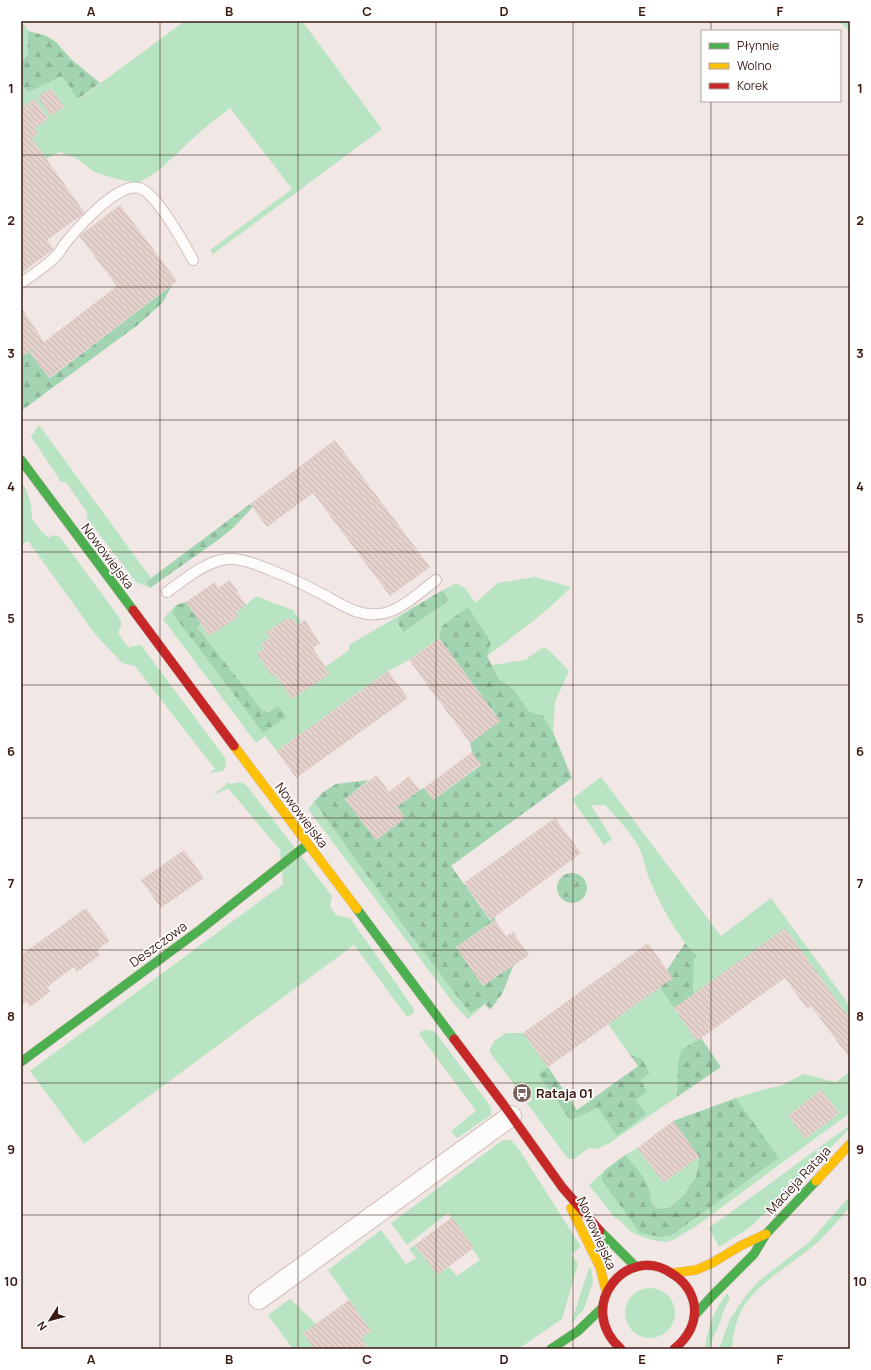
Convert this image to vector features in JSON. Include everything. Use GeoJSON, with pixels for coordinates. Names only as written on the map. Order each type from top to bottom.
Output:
{"type":"FeatureCollection","features":[{"type":"Feature","properties":{"kind":"street","name":"Nowowiejska"},"geometry":{"type":"LineString","coordinates":[[21,460],[234,747],[350,899],[562,1187],[611,1243],[636,1267]]}},
{"type":"Feature","properties":{"kind":"street","name":"Deszczowa"},"geometry":{"type":"LineString","coordinates":[[21,1062],[201,929],[308,844]]}},
{"type":"Feature","properties":{"kind":"street"},"geometry":{"type":"LineString","coordinates":[[259,1299],[511,1116]]}},
{"type":"Feature","properties":{"kind":"street","name":"Macieja Rataja"},"geometry":{"type":"LineString","coordinates":[[694,1316],[754,1254],[766,1234],[850,1144]]}},
{"type":"Feature","properties":{"kind":"street","name":"Nowowiejska"},"geometry":{"type":"LineString","coordinates":[[562,1187],[600,1267],[606,1291]]}},
{"type":"Feature","properties":{"kind":"street","name":"Macieja Rataja"},"geometry":{"type":"LineString","coordinates":[[673,1273],[696,1270],[766,1234]]}},
{"type":"Feature","properties":{"kind":"street"},"geometry":{"type":"LineString","coordinates":[[621,1349],[612,1340],[605,1328],[602,1314],[603,1300],[609,1286],[618,1276],[632,1268],[647,1265],[662,1267],[676,1274],[687,1286],[693,1300],[694,1316],[690,1331],[681,1344],[674,1349]]}},
{"type":"Feature","properties":{"kind":"street"},"geometry":{"type":"LineString","coordinates":[[551,1349],[578,1331],[602,1308]]}},
{"type":"Feature","properties":{"kind":"street"},"geometry":{"type":"LineString","coordinates":[[684,1340],[687,1349]]}},
{"type":"Feature","properties":{"kind":"lane"},"geometry":{"type":"LineString","coordinates":[[21,283],[56,256],[82,223],[96,210],[113,196],[130,188],[140,188],[153,198],[185,243],[193,260]]}},
{"type":"Feature","properties":{"kind":"lane"},"geometry":{"type":"LineString","coordinates":[[167,592],[201,567],[229,558],[265,567],[320,593],[348,609],[368,615],[385,613],[401,606],[436,580]]}},
{"type":"Feature","properties":{"kind":"green space"},"geometry":{"type":"Polygon","coordinates":[[[21,21],[34,38],[28,54],[21,62],[21,21]]]}},
{"type":"Feature","properties":{"kind":"green space"},"geometry":{"type":"Polygon","coordinates":[[[185,21],[302,21],[382,129],[213,254],[210,250],[292,189],[230,108],[201,131],[157,172],[138,183],[117,179],[94,172],[76,158],[60,152],[46,159],[32,139],[38,133],[34,129],[48,118],[34,99],[21,109],[21,85],[29,92],[62,76],[79,99],[185,21]]]}},
{"type":"Feature","properties":{"kind":"green space"},"geometry":{"type":"Polygon","coordinates":[[[839,21],[850,21],[850,32],[839,21]]]}},
{"type":"Feature","properties":{"kind":"green space"},"geometry":{"type":"Polygon","coordinates":[[[28,31],[47,36],[56,42],[71,59],[100,83],[78,99],[62,76],[29,92],[21,85],[21,62],[28,54],[28,31]]]}},
{"type":"Feature","properties":{"kind":"green space"},"geometry":{"type":"Polygon","coordinates":[[[172,285],[163,302],[139,324],[21,411],[21,357],[44,342],[30,353],[50,378],[172,285]]]}},
{"type":"Feature","properties":{"kind":"green space"},"geometry":{"type":"Polygon","coordinates":[[[39,425],[151,578],[146,582],[150,588],[136,582],[86,517],[88,514],[66,482],[61,482],[31,437],[39,425]]]}},
{"type":"Feature","properties":{"kind":"green space"},"geometry":{"type":"Polygon","coordinates":[[[21,482],[26,489],[31,505],[32,519],[41,531],[49,538],[52,535],[60,537],[121,620],[121,626],[118,633],[128,647],[141,645],[225,758],[226,765],[223,771],[209,773],[215,769],[135,666],[122,663],[95,634],[28,541],[21,545],[21,482]]]}},
{"type":"Feature","properties":{"kind":"green space"},"geometry":{"type":"Polygon","coordinates":[[[250,504],[253,507],[233,528],[150,588],[146,582],[250,504]]]}},
{"type":"Feature","properties":{"kind":"green space"},"geometry":{"type":"Polygon","coordinates":[[[535,577],[571,587],[541,614],[487,656],[441,627],[439,638],[409,660],[388,671],[277,751],[265,736],[256,743],[163,619],[176,605],[172,613],[263,733],[287,716],[262,710],[197,627],[201,624],[209,635],[257,596],[293,610],[301,622],[297,625],[293,619],[266,633],[270,638],[261,644],[264,649],[257,653],[275,674],[292,699],[329,674],[325,667],[349,650],[349,645],[409,610],[399,618],[398,624],[405,632],[449,599],[443,590],[456,583],[465,588],[475,603],[498,583],[535,577]]]}},
{"type":"Feature","properties":{"kind":"green space"},"geometry":{"type":"Polygon","coordinates":[[[443,590],[449,600],[404,632],[398,624],[399,618],[409,610],[443,590]]]}},
{"type":"Feature","properties":{"kind":"green space"},"geometry":{"type":"Polygon","coordinates":[[[186,602],[201,624],[197,627],[262,710],[269,712],[278,706],[287,717],[263,733],[172,613],[176,605],[186,602]]]}},
{"type":"Feature","properties":{"kind":"green space"},"geometry":{"type":"Polygon","coordinates":[[[468,607],[491,642],[487,656],[499,679],[514,690],[529,711],[543,716],[553,732],[572,778],[451,866],[490,920],[495,917],[495,920],[456,947],[483,986],[514,964],[502,994],[490,1010],[485,1004],[470,1013],[403,925],[314,802],[322,793],[336,784],[369,780],[345,799],[376,840],[405,818],[397,807],[420,790],[424,788],[433,800],[481,765],[472,752],[470,743],[500,721],[439,638],[441,627],[468,607]]]}},
{"type":"Feature","properties":{"kind":"green space"},"geometry":{"type":"Polygon","coordinates":[[[543,647],[550,651],[569,671],[555,702],[553,732],[543,716],[529,711],[514,690],[499,679],[492,665],[525,660],[543,647]]]}},
{"type":"Feature","properties":{"kind":"green space"},"geometry":{"type":"Polygon","coordinates":[[[601,777],[721,936],[771,898],[850,1006],[850,1019],[785,929],[693,995],[694,959],[697,957],[682,939],[664,910],[646,871],[642,855],[636,842],[624,825],[605,805],[591,805],[612,839],[604,845],[572,799],[601,777]]]}},
{"type":"Feature","properties":{"kind":"green space"},"geometry":{"type":"Polygon","coordinates":[[[229,782],[231,784],[241,782],[247,786],[332,896],[330,907],[336,915],[350,918],[414,1009],[414,1013],[407,1017],[354,945],[84,1144],[30,1071],[283,884],[280,850],[228,788],[212,796],[229,782]]]}},
{"type":"Feature","properties":{"kind":"green space"},"geometry":{"type":"Polygon","coordinates":[[[314,802],[403,925],[470,1012],[485,1004],[468,1019],[454,1004],[308,809],[314,802]]]}},
{"type":"Feature","properties":{"kind":"green space"},"geometry":{"type":"Polygon","coordinates":[[[572,873],[583,877],[587,888],[583,899],[572,903],[561,899],[557,888],[561,877],[572,873]]]}},
{"type":"Feature","properties":{"kind":"green space"},"geometry":{"type":"Polygon","coordinates":[[[685,943],[697,957],[694,959],[693,995],[674,1008],[660,987],[667,970],[685,943]]]}},
{"type":"Feature","properties":{"kind":"green space"},"geometry":{"type":"Polygon","coordinates":[[[660,987],[697,1041],[681,1050],[678,1063],[677,1097],[608,1144],[597,1149],[589,1148],[574,1159],[568,1159],[527,1103],[532,1100],[525,1087],[518,1090],[489,1051],[494,1041],[506,1033],[523,1033],[548,1067],[538,1074],[570,1120],[598,1108],[636,1100],[641,1058],[630,1055],[608,1024],[660,987]]]}},
{"type":"Feature","properties":{"kind":"green space"},"geometry":{"type":"Polygon","coordinates":[[[424,1030],[435,1032],[491,1107],[491,1115],[457,1138],[451,1131],[476,1111],[419,1034],[424,1030]]]}},
{"type":"Feature","properties":{"kind":"green space"},"geometry":{"type":"Polygon","coordinates":[[[701,1038],[721,1067],[677,1097],[678,1063],[681,1050],[701,1038]]]}},
{"type":"Feature","properties":{"kind":"green space"},"geometry":{"type":"Polygon","coordinates":[[[630,1055],[641,1058],[650,1073],[640,1080],[647,1091],[636,1100],[646,1114],[617,1136],[598,1108],[570,1120],[538,1074],[548,1067],[577,1110],[638,1066],[630,1055]]]}},
{"type":"Feature","properties":{"kind":"green space"},"geometry":{"type":"Polygon","coordinates":[[[850,1072],[850,1113],[692,1229],[673,1240],[666,1242],[655,1240],[643,1237],[629,1230],[621,1221],[615,1218],[589,1185],[605,1170],[601,1179],[672,1235],[779,1158],[736,1098],[780,1086],[804,1074],[836,1082],[850,1072]],[[821,1090],[788,1116],[805,1139],[839,1113],[821,1090]]]}},
{"type":"Feature","properties":{"kind":"green space"},"geometry":{"type":"Polygon","coordinates":[[[736,1098],[779,1158],[672,1235],[660,1237],[640,1233],[601,1179],[605,1170],[625,1155],[646,1182],[651,1195],[651,1202],[658,1209],[669,1208],[683,1196],[696,1177],[699,1157],[673,1121],[736,1098]]]}},
{"type":"Feature","properties":{"kind":"green space"},"geometry":{"type":"Polygon","coordinates":[[[850,1125],[850,1128],[776,1203],[749,1228],[719,1247],[709,1228],[850,1125]]]}},
{"type":"Feature","properties":{"kind":"green space"},"geometry":{"type":"Polygon","coordinates":[[[503,1140],[510,1140],[517,1146],[581,1247],[571,1254],[578,1264],[562,1319],[518,1349],[369,1349],[361,1338],[371,1331],[328,1270],[381,1230],[406,1264],[416,1258],[409,1249],[415,1245],[437,1275],[449,1267],[457,1276],[480,1260],[448,1213],[407,1245],[391,1223],[503,1140]]]}},
{"type":"Feature","properties":{"kind":"green space"},"geometry":{"type":"Polygon","coordinates":[[[637,1148],[664,1183],[699,1156],[696,1177],[683,1196],[669,1209],[658,1209],[651,1202],[651,1195],[646,1182],[625,1155],[637,1148]]]}},
{"type":"Feature","properties":{"kind":"green space"},"geometry":{"type":"Polygon","coordinates":[[[850,1196],[850,1207],[827,1233],[811,1248],[765,1283],[746,1303],[739,1315],[732,1349],[719,1349],[730,1319],[747,1294],[760,1280],[809,1242],[850,1196]]]}},
{"type":"Feature","properties":{"kind":"green space"},"geometry":{"type":"Polygon","coordinates":[[[591,1267],[593,1281],[584,1309],[571,1324],[588,1270],[591,1267]]]}},
{"type":"Feature","properties":{"kind":"green space"},"geometry":{"type":"Polygon","coordinates":[[[650,1288],[660,1290],[668,1295],[673,1303],[675,1313],[673,1323],[668,1331],[660,1336],[650,1338],[640,1336],[632,1331],[627,1323],[625,1313],[627,1303],[632,1295],[640,1290],[650,1288]]]}},
{"type":"Feature","properties":{"kind":"green space"},"geometry":{"type":"Polygon","coordinates":[[[727,1293],[730,1299],[724,1309],[710,1349],[705,1349],[712,1320],[727,1293]]]}},
{"type":"Feature","properties":{"kind":"green space"},"geometry":{"type":"Polygon","coordinates":[[[290,1299],[316,1324],[303,1333],[314,1349],[293,1349],[268,1315],[290,1299]]]}},
{"type":"Feature","properties":{"kind":"building"},"geometry":{"type":"Polygon","coordinates":[[[51,88],[64,107],[50,116],[38,97],[51,88]]]}},
{"type":"Feature","properties":{"kind":"building"},"geometry":{"type":"Polygon","coordinates":[[[34,99],[48,118],[34,129],[38,133],[32,139],[85,213],[47,240],[54,249],[21,273],[21,109],[34,99]]]}},
{"type":"Feature","properties":{"kind":"building"},"geometry":{"type":"Polygon","coordinates":[[[120,205],[177,281],[49,378],[30,353],[42,343],[21,357],[21,307],[44,342],[117,286],[79,236],[120,205]]]}},
{"type":"Feature","properties":{"kind":"building"},"geometry":{"type":"Polygon","coordinates":[[[335,440],[430,567],[390,596],[313,493],[267,527],[250,504],[335,440]]]}},
{"type":"Feature","properties":{"kind":"building"},"geometry":{"type":"Polygon","coordinates":[[[230,580],[246,605],[236,612],[239,616],[209,636],[186,602],[215,582],[218,588],[230,580]]]}},
{"type":"Feature","properties":{"kind":"building"},"geometry":{"type":"Polygon","coordinates":[[[288,618],[290,620],[293,618],[297,625],[305,620],[320,643],[313,648],[330,674],[292,699],[275,674],[272,676],[257,653],[264,649],[261,644],[270,638],[266,632],[288,618]]]}},
{"type":"Feature","properties":{"kind":"building"},"geometry":{"type":"Polygon","coordinates":[[[439,638],[500,721],[470,743],[409,660],[439,638]]]}},
{"type":"Feature","properties":{"kind":"building"},"geometry":{"type":"Polygon","coordinates":[[[388,671],[408,698],[296,778],[277,751],[388,671]]]}},
{"type":"Feature","properties":{"kind":"building"},"geometry":{"type":"Polygon","coordinates":[[[472,752],[481,764],[433,800],[424,788],[472,752]]]}},
{"type":"Feature","properties":{"kind":"building"},"geometry":{"type":"Polygon","coordinates":[[[377,775],[389,792],[409,776],[420,790],[397,807],[405,818],[376,840],[345,799],[377,775]]]}},
{"type":"Feature","properties":{"kind":"building"},"geometry":{"type":"Polygon","coordinates":[[[555,818],[581,853],[491,920],[464,883],[555,818]]]}},
{"type":"Feature","properties":{"kind":"building"},"geometry":{"type":"Polygon","coordinates":[[[184,850],[204,878],[161,908],[141,880],[184,850]]]}},
{"type":"Feature","properties":{"kind":"building"},"geometry":{"type":"Polygon","coordinates":[[[86,908],[110,941],[97,950],[100,955],[77,972],[74,967],[47,987],[50,992],[30,1007],[26,1002],[21,1006],[21,955],[86,908]]]}},
{"type":"Feature","properties":{"kind":"building"},"geometry":{"type":"Polygon","coordinates":[[[495,920],[506,936],[513,932],[529,955],[483,986],[456,947],[495,920]]]}},
{"type":"Feature","properties":{"kind":"building"},"geometry":{"type":"Polygon","coordinates":[[[785,928],[850,1019],[850,1055],[848,1056],[811,1006],[807,1009],[785,978],[697,1041],[674,1008],[785,928]]]}},
{"type":"Feature","properties":{"kind":"building"},"geometry":{"type":"Polygon","coordinates":[[[648,943],[673,978],[548,1067],[523,1033],[648,943]]]}},
{"type":"Feature","properties":{"kind":"building"},"geometry":{"type":"Polygon","coordinates":[[[821,1090],[839,1113],[805,1139],[788,1116],[821,1090]]]}},
{"type":"Feature","properties":{"kind":"building"},"geometry":{"type":"Polygon","coordinates":[[[673,1121],[699,1156],[664,1183],[637,1148],[673,1121]]]}},
{"type":"Feature","properties":{"kind":"building"},"geometry":{"type":"Polygon","coordinates":[[[452,1217],[474,1248],[437,1275],[415,1245],[452,1217]]]}},
{"type":"Feature","properties":{"kind":"building"},"geometry":{"type":"Polygon","coordinates":[[[349,1300],[371,1331],[361,1338],[369,1349],[314,1349],[303,1333],[349,1300]]]}},
{"type":"Feature","properties":{"kind":"traffic: fast"},"geometry":{"type":"LineString","coordinates":[[21,460],[133,610]]}},
{"type":"Feature","properties":{"kind":"traffic: fast"},"geometry":{"type":"LineString","coordinates":[[21,1062],[201,929],[308,844]]}},
{"type":"Feature","properties":{"kind":"traffic: fast"},"geometry":{"type":"LineString","coordinates":[[357,909],[454,1039]]}},
{"type":"Feature","properties":{"kind":"traffic: fast"},"geometry":{"type":"LineString","coordinates":[[694,1316],[754,1254],[766,1234],[816,1181]]}},
{"type":"Feature","properties":{"kind":"traffic: fast"},"geometry":{"type":"LineString","coordinates":[[600,1231],[636,1267]]}},
{"type":"Feature","properties":{"kind":"traffic: fast"},"geometry":{"type":"LineString","coordinates":[[551,1349],[578,1331],[602,1308]]}},
{"type":"Feature","properties":{"kind":"traffic: slow"},"geometry":{"type":"LineString","coordinates":[[234,746],[357,909]]}},
{"type":"Feature","properties":{"kind":"traffic: slow"},"geometry":{"type":"LineString","coordinates":[[816,1181],[850,1144]]}},
{"type":"Feature","properties":{"kind":"traffic: slow"},"geometry":{"type":"LineString","coordinates":[[571,1208],[600,1267],[606,1291]]}},
{"type":"Feature","properties":{"kind":"traffic: slow"},"geometry":{"type":"LineString","coordinates":[[673,1273],[696,1270],[766,1234]]}},
{"type":"Feature","properties":{"kind":"traffic: jam"},"geometry":{"type":"LineString","coordinates":[[133,610],[234,746]]}},
{"type":"Feature","properties":{"kind":"traffic: jam"},"geometry":{"type":"LineString","coordinates":[[454,1039],[503,1104],[562,1187],[600,1231]]}},
{"type":"Feature","properties":{"kind":"traffic: jam"},"geometry":{"type":"LineString","coordinates":[[621,1349],[608,1332],[603,1315],[605,1299],[612,1284],[623,1273],[638,1266],[654,1266],[671,1273],[683,1282],[689,1289],[695,1311],[693,1323],[687,1335],[674,1349]]}},
{"type":"Feature","properties":{"kind":"place","name":"Rataja 01"},"geometry":{"type":"Point","coordinates":[522,1093]}}]}
